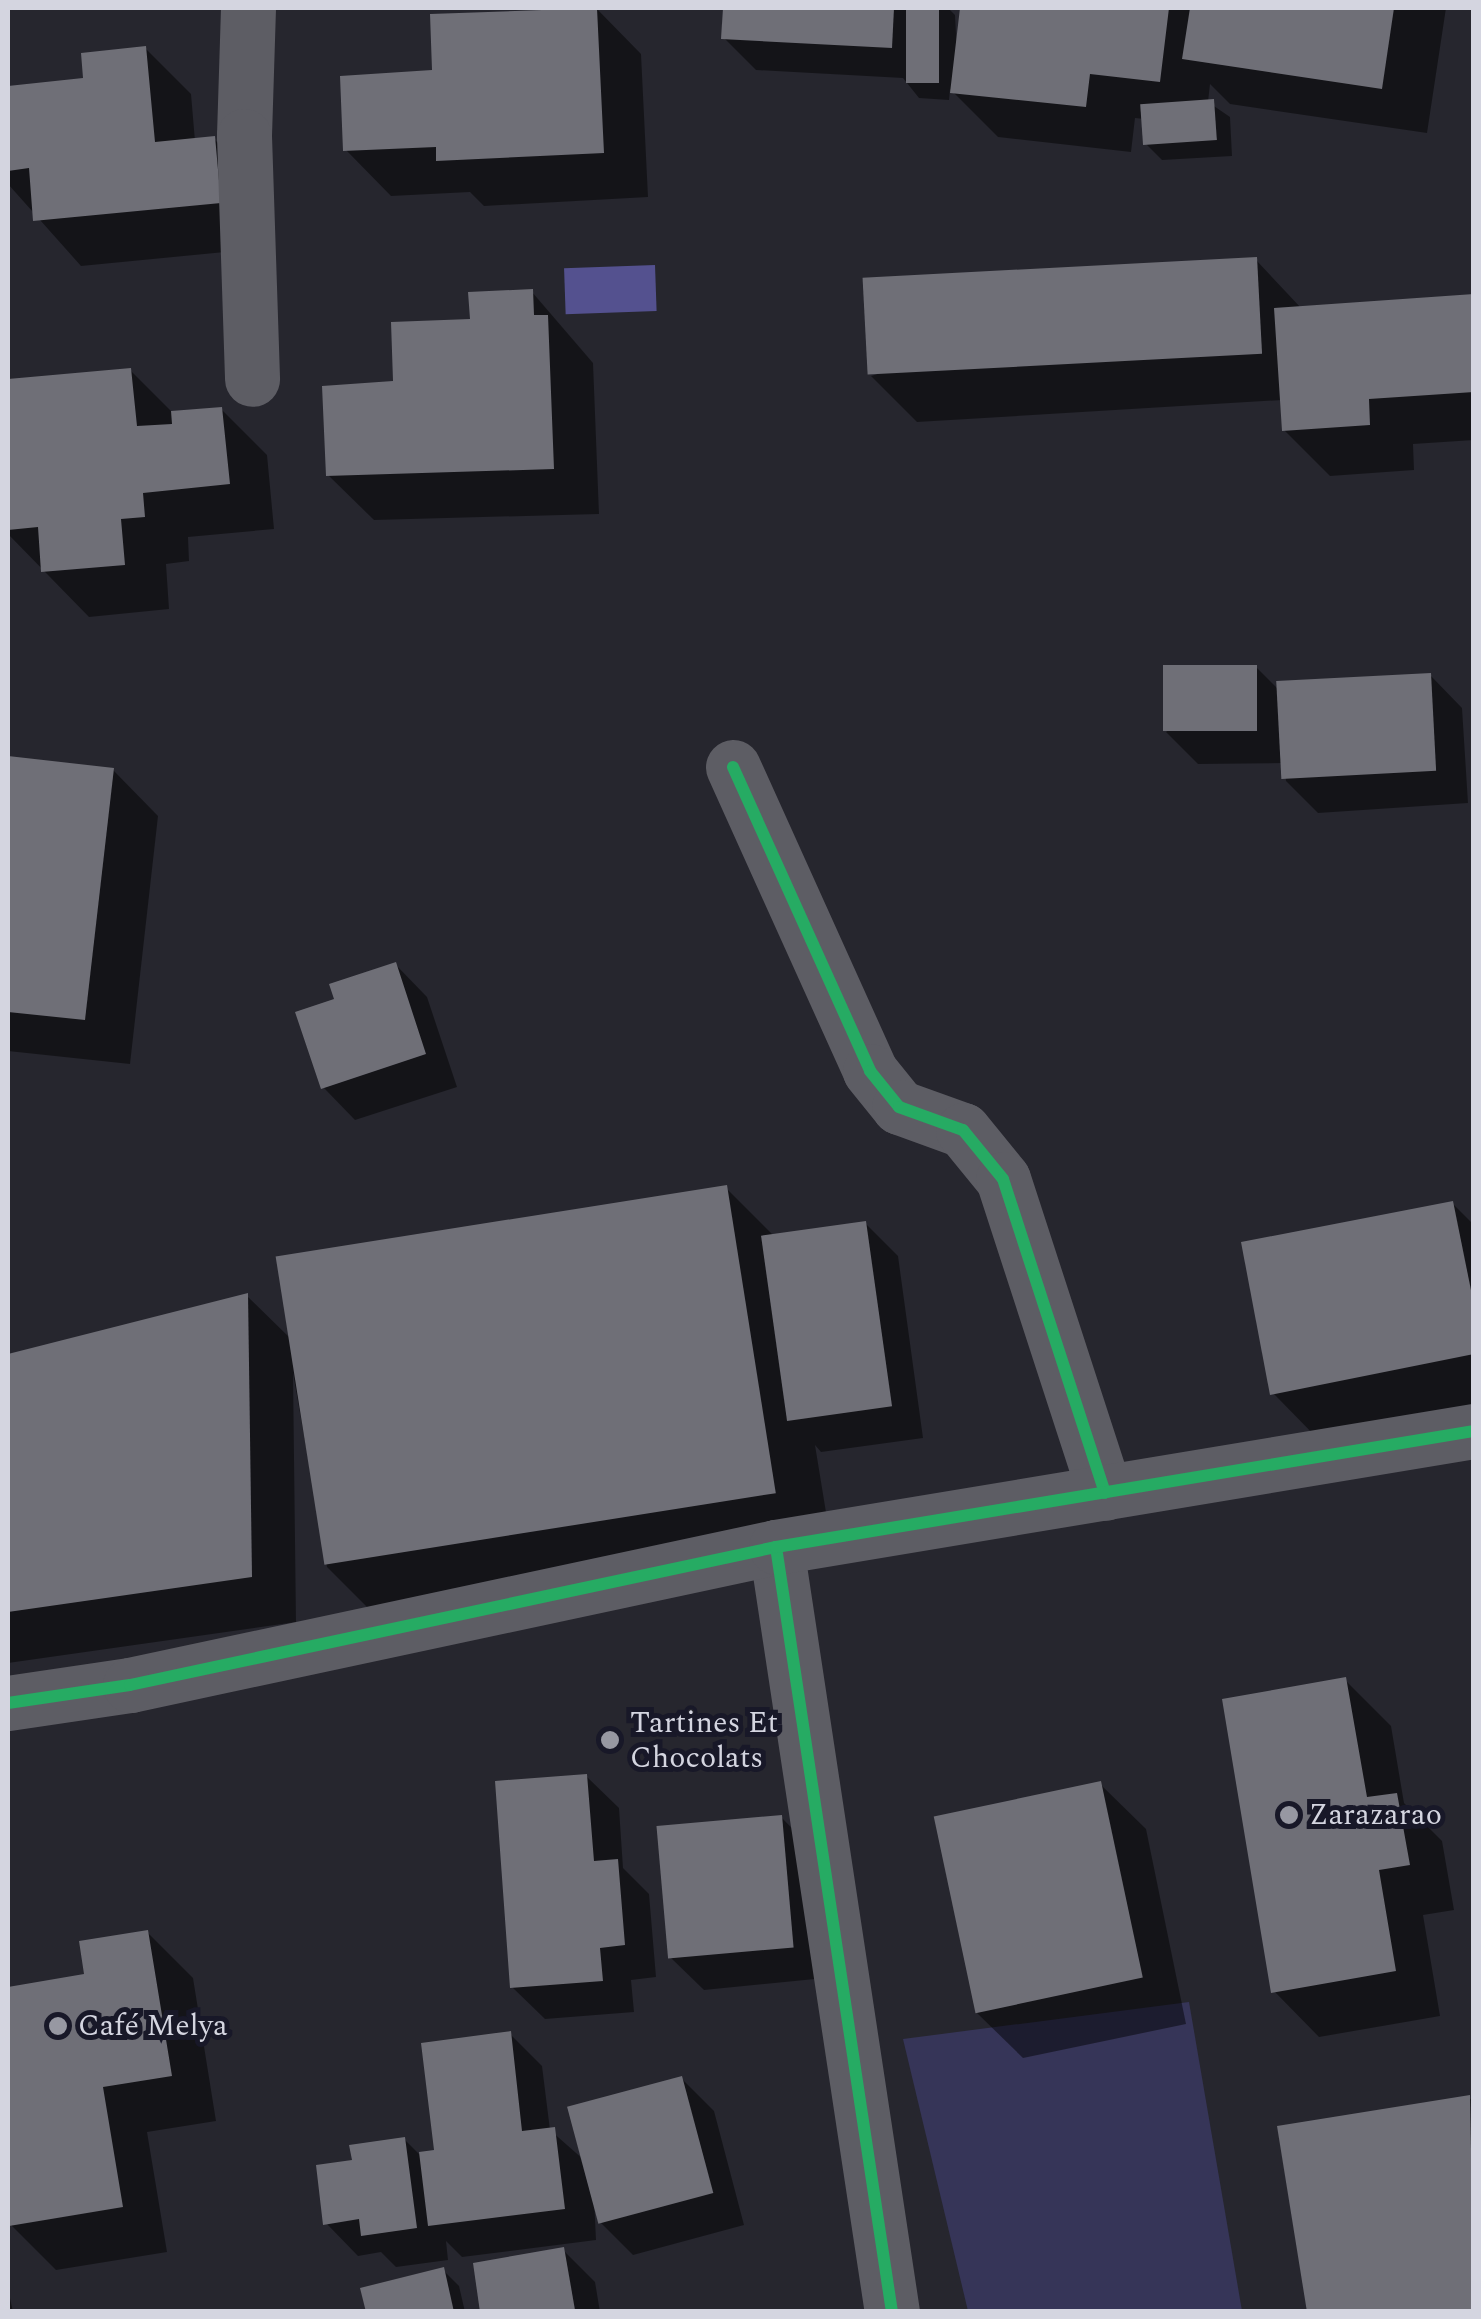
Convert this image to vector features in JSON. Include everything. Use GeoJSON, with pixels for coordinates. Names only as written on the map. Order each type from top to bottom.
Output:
{"type":"FeatureCollection","features":[{"type":"Feature","properties":{"kind":"street"},"geometry":{"type":"LineString","coordinates":[[248,8],[244,136],[252,379]]}},
{"type":"Feature","properties":{"kind":"street"},"geometry":{"type":"LineString","coordinates":[[734,767],[870,1071],[899,1106],[963,1130],[1003,1179],[1105,1493]]}},
{"type":"Feature","properties":{"kind":"street"},"geometry":{"type":"LineString","coordinates":[[8,1702],[130,1685],[776,1546],[1474,1431]]}},
{"type":"Feature","properties":{"kind":"street"},"geometry":{"type":"LineString","coordinates":[[776,1546],[892,2312]]}},
{"type":"Feature","properties":{"kind":"shaded area"},"geometry":{"type":"Polygon","coordinates":[[[655,265],[657,311],[566,314],[564,268],[655,265]]]}},
{"type":"Feature","properties":{"kind":"shaded area"},"geometry":{"type":"Polygon","coordinates":[[[1189,2002],[1242,2311],[968,2311],[903,2039],[1189,2002]]]}},
{"type":"Feature","properties":{"kind":"building"},"geometry":{"type":"Polygon","coordinates":[[[597,8],[604,153],[436,161],[436,147],[343,151],[340,76],[432,70],[430,14],[597,8]]]}},
{"type":"Feature","properties":{"kind":"building"},"geometry":{"type":"Polygon","coordinates":[[[723,8],[894,8],[892,48],[721,39],[723,8]]]}},
{"type":"Feature","properties":{"kind":"building"},"geometry":{"type":"Polygon","coordinates":[[[906,8],[939,8],[939,83],[906,83],[906,8]]]}},
{"type":"Feature","properties":{"kind":"building"},"geometry":{"type":"Polygon","coordinates":[[[960,8],[1169,8],[1160,82],[1090,74],[1086,107],[950,93],[960,8]]]}},
{"type":"Feature","properties":{"kind":"building"},"geometry":{"type":"Polygon","coordinates":[[[1190,8],[1394,8],[1382,89],[1182,59],[1190,8]]]}},
{"type":"Feature","properties":{"kind":"building"},"geometry":{"type":"Polygon","coordinates":[[[146,46],[155,142],[215,136],[221,203],[33,221],[29,168],[8,171],[8,86],[83,78],[81,53],[146,46]]]}},
{"type":"Feature","properties":{"kind":"building"},"geometry":{"type":"Polygon","coordinates":[[[1214,99],[1217,140],[1143,145],[1140,104],[1214,99]]]}},
{"type":"Feature","properties":{"kind":"building"},"geometry":{"type":"Polygon","coordinates":[[[1257,257],[1262,354],[868,375],[863,278],[1257,257]]]}},
{"type":"Feature","properties":{"kind":"building"},"geometry":{"type":"Polygon","coordinates":[[[533,289],[534,315],[548,315],[554,469],[326,476],[322,386],[393,381],[391,322],[470,319],[468,292],[533,289]]]}},
{"type":"Feature","properties":{"kind":"building"},"geometry":{"type":"Polygon","coordinates":[[[1474,294],[1474,392],[1369,399],[1370,425],[1282,431],[1274,308],[1474,294]]]}},
{"type":"Feature","properties":{"kind":"building"},"geometry":{"type":"Polygon","coordinates":[[[131,368],[137,426],[172,424],[171,411],[222,407],[230,484],[143,493],[145,517],[121,519],[125,565],[41,572],[38,527],[8,530],[8,379],[131,368]]]}},
{"type":"Feature","properties":{"kind":"building"},"geometry":{"type":"Polygon","coordinates":[[[1163,665],[1257,665],[1257,731],[1163,731],[1163,665]]]}},
{"type":"Feature","properties":{"kind":"building"},"geometry":{"type":"Polygon","coordinates":[[[1431,673],[1436,771],[1281,779],[1276,681],[1431,673]]]}},
{"type":"Feature","properties":{"kind":"building"},"geometry":{"type":"Polygon","coordinates":[[[8,756],[114,768],[85,1020],[8,1012],[8,756]]]}},
{"type":"Feature","properties":{"kind":"building"},"geometry":{"type":"Polygon","coordinates":[[[396,962],[426,1054],[321,1089],[295,1012],[334,999],[329,984],[396,962]]]}},
{"type":"Feature","properties":{"kind":"building"},"geometry":{"type":"Polygon","coordinates":[[[727,1185],[776,1493],[324,1565],[276,1256],[727,1185]]]}},
{"type":"Feature","properties":{"kind":"building"},"geometry":{"type":"Polygon","coordinates":[[[1453,1201],[1474,1305],[1474,1354],[1270,1395],[1241,1242],[1453,1201]]]}},
{"type":"Feature","properties":{"kind":"building"},"geometry":{"type":"Polygon","coordinates":[[[866,1221],[892,1406],[787,1421],[761,1236],[866,1221]]]}},
{"type":"Feature","properties":{"kind":"building"},"geometry":{"type":"Polygon","coordinates":[[[248,1293],[252,1577],[8,1612],[8,1354],[248,1293]]]}},
{"type":"Feature","properties":{"kind":"building"},"geometry":{"type":"Polygon","coordinates":[[[1346,1677],[1367,1797],[1397,1793],[1410,1865],[1379,1870],[1396,1971],[1271,1993],[1222,1699],[1346,1677]]]}},
{"type":"Feature","properties":{"kind":"building"},"geometry":{"type":"Polygon","coordinates":[[[587,1774],[594,1861],[618,1859],[625,1945],[600,1948],[603,1981],[510,1988],[495,1781],[587,1774]]]}},
{"type":"Feature","properties":{"kind":"building"},"geometry":{"type":"Polygon","coordinates":[[[1101,1781],[1143,1978],[976,2013],[934,1817],[1101,1781]]]}},
{"type":"Feature","properties":{"kind":"building"},"geometry":{"type":"Polygon","coordinates":[[[782,1815],[794,1947],[668,1958],[656,1826],[782,1815]]]}},
{"type":"Feature","properties":{"kind":"building"},"geometry":{"type":"Polygon","coordinates":[[[148,1930],[172,2076],[103,2087],[123,2207],[9,2226],[8,1987],[84,1974],[79,1941],[148,1930]]]}},
{"type":"Feature","properties":{"kind":"building"},"geometry":{"type":"Polygon","coordinates":[[[511,2031],[522,2131],[555,2127],[565,2209],[428,2226],[419,2152],[434,2150],[421,2043],[511,2031]]]}},
{"type":"Feature","properties":{"kind":"building"},"geometry":{"type":"Polygon","coordinates":[[[682,2076],[713,2193],[598,2224],[567,2107],[682,2076]]]}},
{"type":"Feature","properties":{"kind":"building"},"geometry":{"type":"Polygon","coordinates":[[[1470,2095],[1474,2312],[1307,2312],[1277,2126],[1470,2095]]]}},
{"type":"Feature","properties":{"kind":"building"},"geometry":{"type":"Polygon","coordinates":[[[405,2137],[417,2228],[361,2236],[359,2219],[323,2225],[316,2165],[352,2160],[349,2145],[405,2137]]]}},
{"type":"Feature","properties":{"kind":"building"},"geometry":{"type":"Polygon","coordinates":[[[564,2247],[575,2310],[480,2312],[473,2263],[564,2247]]]}},
{"type":"Feature","properties":{"kind":"building"},"geometry":{"type":"Polygon","coordinates":[[[444,2267],[454,2312],[366,2312],[360,2288],[444,2267]]]}},
{"type":"Feature","properties":{"kind":"cycle path"},"geometry":{"type":"LineString","coordinates":[[733,767],[870,1071],[899,1107],[963,1130],[1003,1179],[1105,1493]]}},
{"type":"Feature","properties":{"kind":"cycle path"},"geometry":{"type":"LineString","coordinates":[[8,1703],[130,1685],[776,1547],[1474,1431]]}},
{"type":"Feature","properties":{"kind":"cycle path"},"geometry":{"type":"LineString","coordinates":[[776,1547],[892,2312]]}},
{"type":"Feature","properties":{"kind":"place","name":"Tartines Et Chocolats"},"geometry":{"type":"Point","coordinates":[610,1740]}},
{"type":"Feature","properties":{"kind":"place","name":"Zarazarao"},"geometry":{"type":"Point","coordinates":[1289,1815]}},
{"type":"Feature","properties":{"kind":"place","name":"Café Melya"},"geometry":{"type":"Point","coordinates":[58,2026]}}]}
